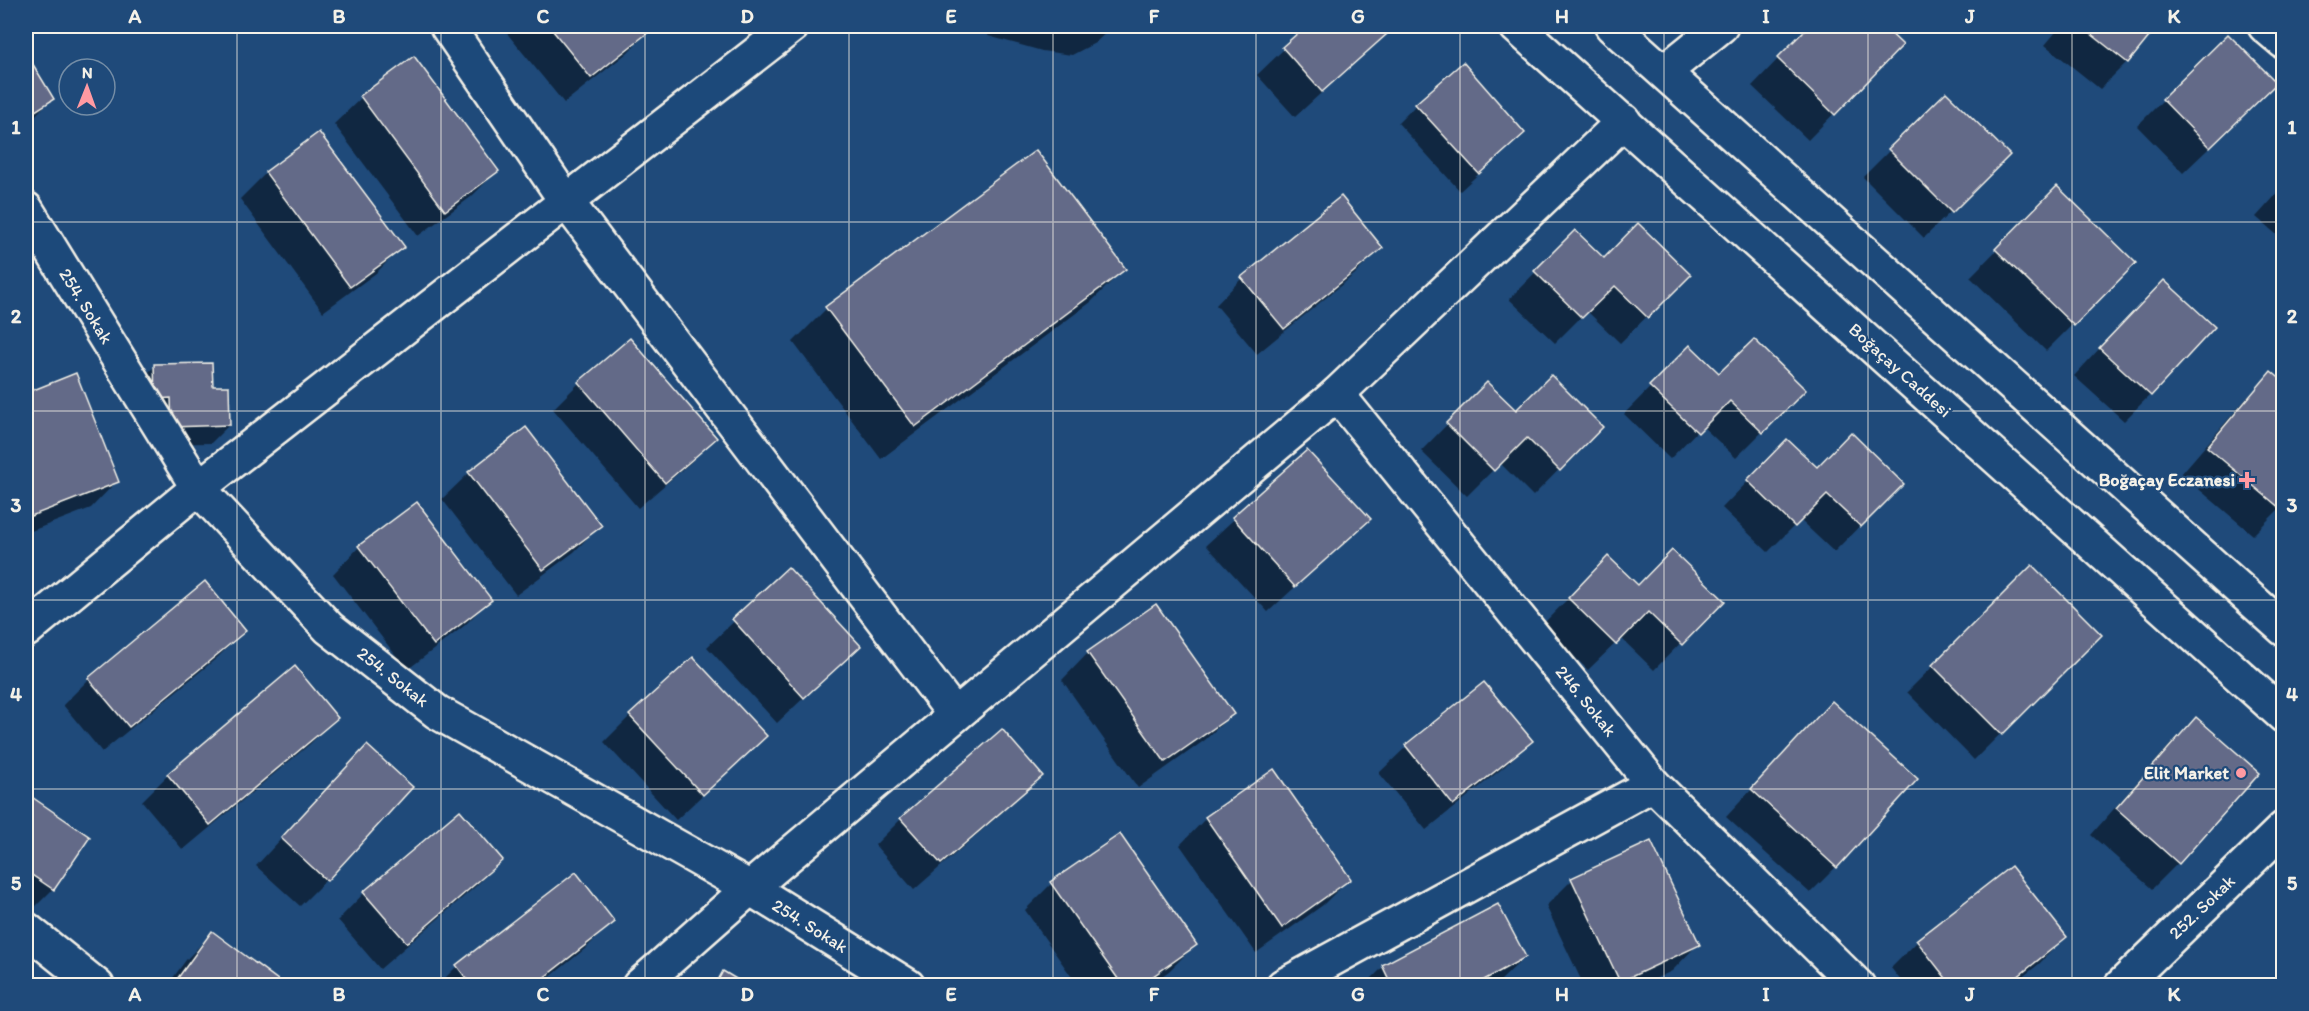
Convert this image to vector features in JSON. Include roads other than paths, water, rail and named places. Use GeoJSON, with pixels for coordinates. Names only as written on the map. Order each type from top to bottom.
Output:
{"type":"FeatureCollection","features":[{"type":"Feature","properties":{"kind":"street"},"geometry":{"type":"LineString","coordinates":[[447,26],[566,201],[955,715]]}},
{"type":"Feature","properties":{"kind":"street"},"geometry":{"type":"LineString","coordinates":[[26,630],[198,488],[792,26]]}},
{"type":"Feature","properties":{"kind":"street","name":"Boğaçay Caddesi"},"geometry":{"type":"LineString","coordinates":[[1516,26],[2283,716]]}},
{"type":"Feature","properties":{"kind":"street"},"geometry":{"type":"LineString","coordinates":[[1612,26],[2283,629]]}},
{"type":"Feature","properties":{"kind":"street"},"geometry":{"type":"LineString","coordinates":[[1664,72],[1721,26]]}},
{"type":"Feature","properties":{"kind":"street"},"geometry":{"type":"LineString","coordinates":[[2265,26],[2283,42]]}},
{"type":"Feature","properties":{"kind":"street"},"geometry":{"type":"LineString","coordinates":[[639,986],[750,888],[1337,394],[1624,121]]}},
{"type":"Feature","properties":{"kind":"street","name":"254. Sokak"},"geometry":{"type":"LineString","coordinates":[[26,209],[198,488],[329,628],[437,712],[750,888],[908,986]]}},
{"type":"Feature","properties":{"kind":"street","name":"246. Sokak"},"geometry":{"type":"LineString","coordinates":[[1337,394],[1653,784],[1858,986]]}},
{"type":"Feature","properties":{"kind":"street"},"geometry":{"type":"LineString","coordinates":[[1283,986],[1653,784]]}},
{"type":"Feature","properties":{"kind":"street","name":"252. Sokak"},"geometry":{"type":"LineString","coordinates":[[2121,986],[2283,828]]}},
{"type":"Feature","properties":{"kind":"street"},"geometry":{"type":"LineString","coordinates":[[26,929],[96,986]]}},
{"type":"Feature","properties":{"kind":"place","name":"Boğaçay Eczanesi"},"geometry":{"type":"Point","coordinates":[2247,480]}},
{"type":"Feature","properties":{"kind":"place","name":"Elit Market"},"geometry":{"type":"Point","coordinates":[2241,773]}}]}
